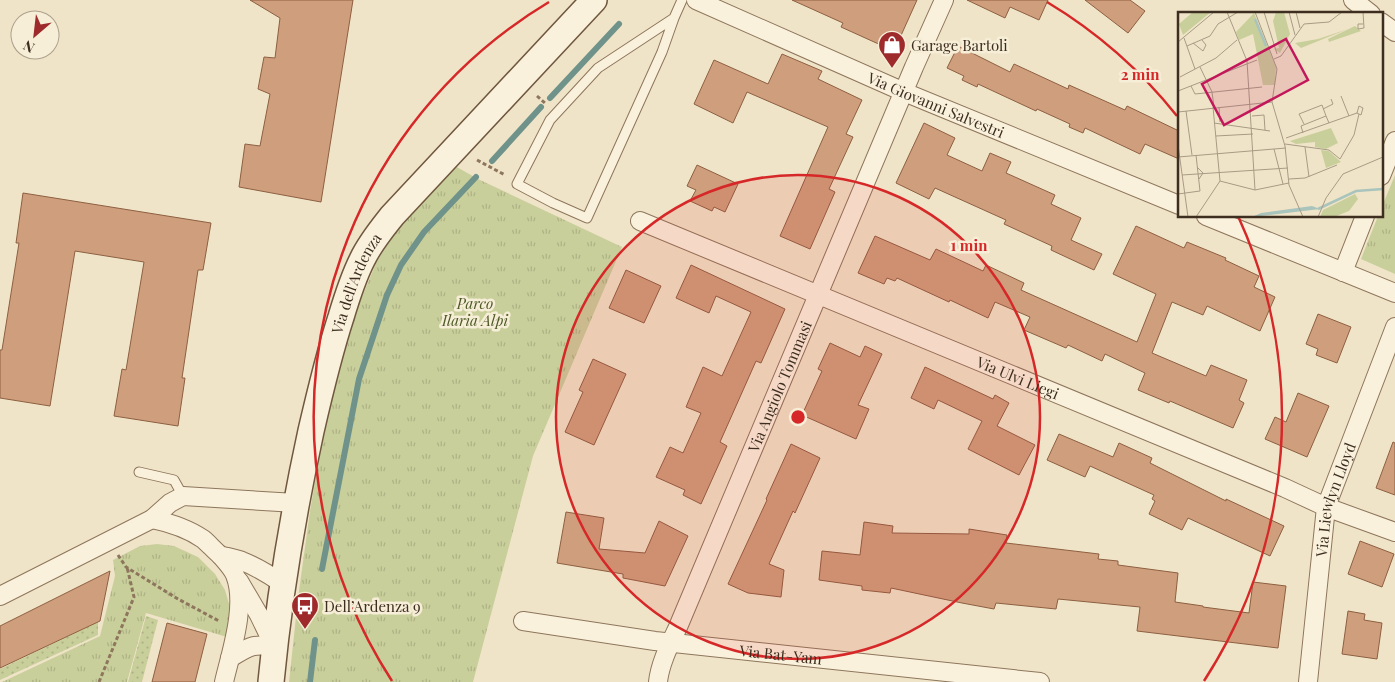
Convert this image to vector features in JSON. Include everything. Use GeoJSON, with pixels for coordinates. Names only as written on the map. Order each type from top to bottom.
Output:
{"type":"FeatureCollection","features":[{"type":"Feature","properties":{"kind":"main road","name":"Via dell'Ardenza"},"geometry":{"type":"LineString","coordinates":[[271,682],[283,584],[296,503],[326,364],[353,278],[377,234],[392,216],[594,0]]}},
{"type":"Feature","properties":{"kind":"street","name":"Via Giovanni Salvestri"},"geometry":{"type":"LineString","coordinates":[[696,0],[904,92],[1178,205]]}},
{"type":"Feature","properties":{"kind":"street","name":"Via Angiolo Tommasi"},"geometry":{"type":"LineString","coordinates":[[658,682],[659,673],[671,642],[944,0]]}},
{"type":"Feature","properties":{"kind":"street"},"geometry":{"type":"LineString","coordinates":[[1353,0],[1368,12]]}},
{"type":"Feature","properties":{"kind":"street"},"geometry":{"type":"LineString","coordinates":[[1382,23],[1395,32]]}},
{"type":"Feature","properties":{"kind":"street"},"geometry":{"type":"LineString","coordinates":[[1382,174],[1395,141]]}},
{"type":"Feature","properties":{"kind":"street"},"geometry":{"type":"LineString","coordinates":[[1211,218],[1395,293]]}},
{"type":"Feature","properties":{"kind":"street"},"geometry":{"type":"LineString","coordinates":[[1343,272],[1364,218]]}},
{"type":"Feature","properties":{"kind":"street","name":"Via Ulvi Liegi"},"geometry":{"type":"LineString","coordinates":[[640,221],[1285,488],[1326,507],[1395,532]]}},
{"type":"Feature","properties":{"kind":"street","name":"Via Liewlyn Lloyd"},"geometry":{"type":"LineString","coordinates":[[1308,682],[1326,507],[1395,327]]}},
{"type":"Feature","properties":{"kind":"street"},"geometry":{"type":"LineString","coordinates":[[0,596],[152,519],[183,496],[296,503]]}},
{"type":"Feature","properties":{"kind":"street"},"geometry":{"type":"LineString","coordinates":[[152,519],[174,524],[188,530],[221,556],[235,574],[275,647]]}},
{"type":"Feature","properties":{"kind":"street"},"geometry":{"type":"LineString","coordinates":[[221,556],[233,557],[249,564],[264,571],[283,584]]}},
{"type":"Feature","properties":{"kind":"street"},"geometry":{"type":"LineString","coordinates":[[224,682],[238,618],[239,606],[235,574]]}},
{"type":"Feature","properties":{"kind":"street","name":"Via Bat-Yam"},"geometry":{"type":"LineString","coordinates":[[523,621],[671,642],[1040,682]]}},
{"type":"Feature","properties":{"kind":"street"},"geometry":{"type":"LineString","coordinates":[[230,658],[255,645],[275,647]]}},
{"type":"Feature","properties":{"kind":"lane"},"geometry":{"type":"LineString","coordinates":[[674,18],[598,68],[550,120],[518,184],[587,218],[662,52],[682,0]]}},
{"type":"Feature","properties":{"kind":"lane"},"geometry":{"type":"LineString","coordinates":[[139,472],[174,480],[183,496]]}},
{"type":"Feature","properties":{"kind":"path"},"geometry":{"type":"LineString","coordinates":[[477,160],[518,182]]}},
{"type":"Feature","properties":{"kind":"path"},"geometry":{"type":"LineString","coordinates":[[99,682],[134,597],[126,567],[108,541]]}},
{"type":"Feature","properties":{"kind":"path"},"geometry":{"type":"LineString","coordinates":[[126,567],[178,600],[221,622],[235,634]]}},
{"type":"Feature","properties":{"kind":"green space","name":"Parco Ilaria Alpi"},"geometry":{"type":"Polygon","coordinates":[[[455,166],[478,179],[622,247],[533,456],[473,682],[289,682],[310,511],[331,389],[353,318],[377,261],[398,228],[455,166]]]}},
{"type":"Feature","properties":{"kind":"green space"},"geometry":{"type":"Polygon","coordinates":[[[1395,175],[1395,274],[1361,259],[1377,218],[1382,218],[1382,207],[1395,175]]]}},
{"type":"Feature","properties":{"kind":"green space"},"geometry":{"type":"Polygon","coordinates":[[[157,544],[174,546],[198,557],[215,574],[225,590],[230,607],[227,637],[146,613],[127,682],[2,682],[100,636],[115,576],[113,560],[140,546],[157,544]]]}},
{"type":"Feature","properties":{"kind":"green space"},"geometry":{"type":"Polygon","coordinates":[[[146,616],[158,620],[142,682],[128,682],[146,616]]]}},
{"type":"Feature","properties":{"kind":"green space"},"geometry":{"type":"Polygon","coordinates":[[[98,622],[98,635],[0,680],[0,669],[98,622]]]}},
{"type":"Feature","properties":{"kind":"building"},"geometry":{"type":"Polygon","coordinates":[[[250,0],[353,0],[321,202],[239,187],[245,144],[260,146],[270,94],[258,89],[264,57],[275,58],[280,18],[250,0]]]}},
{"type":"Feature","properties":{"kind":"building"},"geometry":{"type":"Polygon","coordinates":[[[792,0],[917,0],[894,51],[841,27],[843,23],[792,0]]]}},
{"type":"Feature","properties":{"kind":"building"},"geometry":{"type":"Polygon","coordinates":[[[967,0],[1048,0],[1039,20],[1010,7],[1005,18],[967,0]]]}},
{"type":"Feature","properties":{"kind":"building"},"geometry":{"type":"Polygon","coordinates":[[[1085,0],[1130,0],[1145,11],[1128,33],[1085,0]]]}},
{"type":"Feature","properties":{"kind":"building"},"geometry":{"type":"Polygon","coordinates":[[[958,46],[1010,72],[1014,64],[1068,89],[1069,85],[1125,110],[1127,106],[1178,131],[1178,159],[1145,144],[1140,154],[1085,128],[1083,133],[1069,127],[1070,124],[1037,109],[1036,111],[978,84],[977,87],[962,80],[964,76],[947,68],[958,46]]]}},
{"type":"Feature","properties":{"kind":"building"},"geometry":{"type":"Polygon","coordinates":[[[782,54],[822,71],[818,79],[862,100],[846,134],[853,137],[829,189],[835,192],[810,249],[780,236],[828,127],[747,92],[733,123],[694,104],[714,60],[768,84],[782,54]]]}},
{"type":"Feature","properties":{"kind":"building"},"geometry":{"type":"Polygon","coordinates":[[[924,123],[955,138],[947,155],[982,171],[990,153],[1011,162],[1006,173],[1055,195],[1051,204],[1081,218],[1071,240],[1102,254],[1094,270],[1051,250],[1052,246],[1004,224],[1006,220],[935,188],[929,199],[896,183],[924,123]]]}},
{"type":"Feature","properties":{"kind":"building"},"geometry":{"type":"Polygon","coordinates":[[[697,165],[738,184],[725,212],[714,207],[712,211],[690,201],[696,190],[687,186],[697,165]]]}},
{"type":"Feature","properties":{"kind":"building"},"geometry":{"type":"Polygon","coordinates":[[[23,193],[211,223],[203,270],[198,270],[182,378],[185,378],[178,426],[114,416],[122,369],[126,370],[144,262],[75,251],[50,406],[0,398],[0,350],[2,350],[19,243],[16,243],[23,193]]]}},
{"type":"Feature","properties":{"kind":"building"},"geometry":{"type":"Polygon","coordinates":[[[1136,226],[1184,248],[1187,242],[1226,258],[1225,260],[1259,276],[1254,287],[1275,297],[1260,331],[1207,306],[1203,315],[1172,302],[1152,353],[1206,376],[1211,365],[1247,380],[1239,400],[1244,403],[1233,428],[1170,401],[1169,403],[1138,390],[1145,373],[1105,354],[1102,361],[1068,345],[1066,348],[1024,330],[1030,317],[995,302],[988,318],[897,278],[895,281],[887,278],[884,284],[858,273],[875,236],[930,260],[936,249],[983,271],[986,265],[1024,283],[1021,290],[1137,342],[1156,294],[1113,274],[1136,226]]]}},
{"type":"Feature","properties":{"kind":"building"},"geometry":{"type":"Polygon","coordinates":[[[691,265],[785,309],[761,363],[756,361],[720,442],[727,446],[701,504],[683,495],[685,490],[656,477],[670,447],[683,453],[701,413],[686,407],[703,367],[722,376],[751,312],[716,296],[709,313],[676,298],[691,265]]]}},
{"type":"Feature","properties":{"kind":"building"},"geometry":{"type":"Polygon","coordinates":[[[626,270],[661,286],[644,323],[609,308],[626,270]]]}},
{"type":"Feature","properties":{"kind":"building"},"geometry":{"type":"Polygon","coordinates":[[[1318,314],[1351,327],[1337,363],[1316,355],[1318,349],[1306,344],[1318,314]]]}},
{"type":"Feature","properties":{"kind":"building"},"geometry":{"type":"Polygon","coordinates":[[[830,343],[860,357],[865,346],[882,354],[858,405],[869,409],[856,439],[802,415],[822,371],[818,369],[830,343]]]}},
{"type":"Feature","properties":{"kind":"building"},"geometry":{"type":"Polygon","coordinates":[[[593,359],[626,374],[594,445],[565,432],[583,392],[579,390],[593,359]]]}},
{"type":"Feature","properties":{"kind":"building"},"geometry":{"type":"Polygon","coordinates":[[[925,367],[993,399],[995,395],[1009,403],[997,426],[1035,445],[1019,475],[968,449],[982,421],[938,400],[934,409],[911,398],[925,367]]]}},
{"type":"Feature","properties":{"kind":"building"},"geometry":{"type":"Polygon","coordinates":[[[1298,393],[1329,406],[1307,457],[1265,439],[1275,417],[1286,422],[1298,393]]]}},
{"type":"Feature","properties":{"kind":"building"},"geometry":{"type":"Polygon","coordinates":[[[1059,434],[1113,457],[1119,443],[1152,458],[1150,463],[1226,501],[1226,499],[1284,526],[1270,556],[1188,518],[1182,530],[1149,514],[1155,501],[1152,499],[1154,495],[1090,466],[1085,477],[1047,460],[1059,434]]]}},
{"type":"Feature","properties":{"kind":"building"},"geometry":{"type":"Polygon","coordinates":[[[1393,442],[1395,443],[1395,495],[1376,488],[1393,442]]]}},
{"type":"Feature","properties":{"kind":"building"},"geometry":{"type":"Polygon","coordinates":[[[791,444],[820,458],[769,564],[784,570],[781,597],[748,593],[728,584],[791,444]]]}},
{"type":"Feature","properties":{"kind":"building"},"geometry":{"type":"Polygon","coordinates":[[[566,512],[604,518],[599,549],[645,553],[659,521],[688,536],[665,586],[623,578],[623,574],[557,563],[566,512]]]}},
{"type":"Feature","properties":{"kind":"building"},"geometry":{"type":"Polygon","coordinates":[[[864,522],[893,526],[892,533],[969,534],[969,529],[1007,535],[1006,543],[1099,554],[1098,559],[1118,561],[1118,565],[1178,573],[1175,602],[1203,607],[1249,613],[1253,582],[1286,586],[1278,648],[1137,631],[1140,607],[1058,599],[1056,609],[996,603],[994,609],[891,588],[890,593],[862,590],[862,586],[819,580],[822,551],[860,555],[864,522]]]}},
{"type":"Feature","properties":{"kind":"building"},"geometry":{"type":"Polygon","coordinates":[[[1360,541],[1394,554],[1382,587],[1348,574],[1360,541]]]}},
{"type":"Feature","properties":{"kind":"building"},"geometry":{"type":"Polygon","coordinates":[[[110,571],[100,621],[0,668],[0,626],[110,571]]]}},
{"type":"Feature","properties":{"kind":"building"},"geometry":{"type":"Polygon","coordinates":[[[1348,611],[1365,614],[1364,620],[1382,623],[1377,659],[1342,654],[1348,611]]]}},
{"type":"Feature","properties":{"kind":"building"},"geometry":{"type":"Polygon","coordinates":[[[167,623],[207,634],[195,682],[152,682],[167,623]]]}},
{"type":"Feature","properties":{"kind":"waterway"},"geometry":{"type":"LineString","coordinates":[[550,98],[619,24]]}},
{"type":"Feature","properties":{"kind":"waterway"},"geometry":{"type":"LineString","coordinates":[[492,161],[541,107]]}},
{"type":"Feature","properties":{"kind":"waterway"},"geometry":{"type":"LineString","coordinates":[[322,569],[359,379],[387,295],[401,265],[424,232],[476,177]]}},
{"type":"Feature","properties":{"kind":"waterway"},"geometry":{"type":"LineString","coordinates":[[310,682],[315,640]]}},
{"type":"Feature","properties":{"kind":"place","name":"Garage Bartoli"},"geometry":{"type":"Point","coordinates":[892,69]}},
{"type":"Feature","properties":{"kind":"place","name":"Dell’Ardenza 9"},"geometry":{"type":"Point","coordinates":[305,630]}}]}
